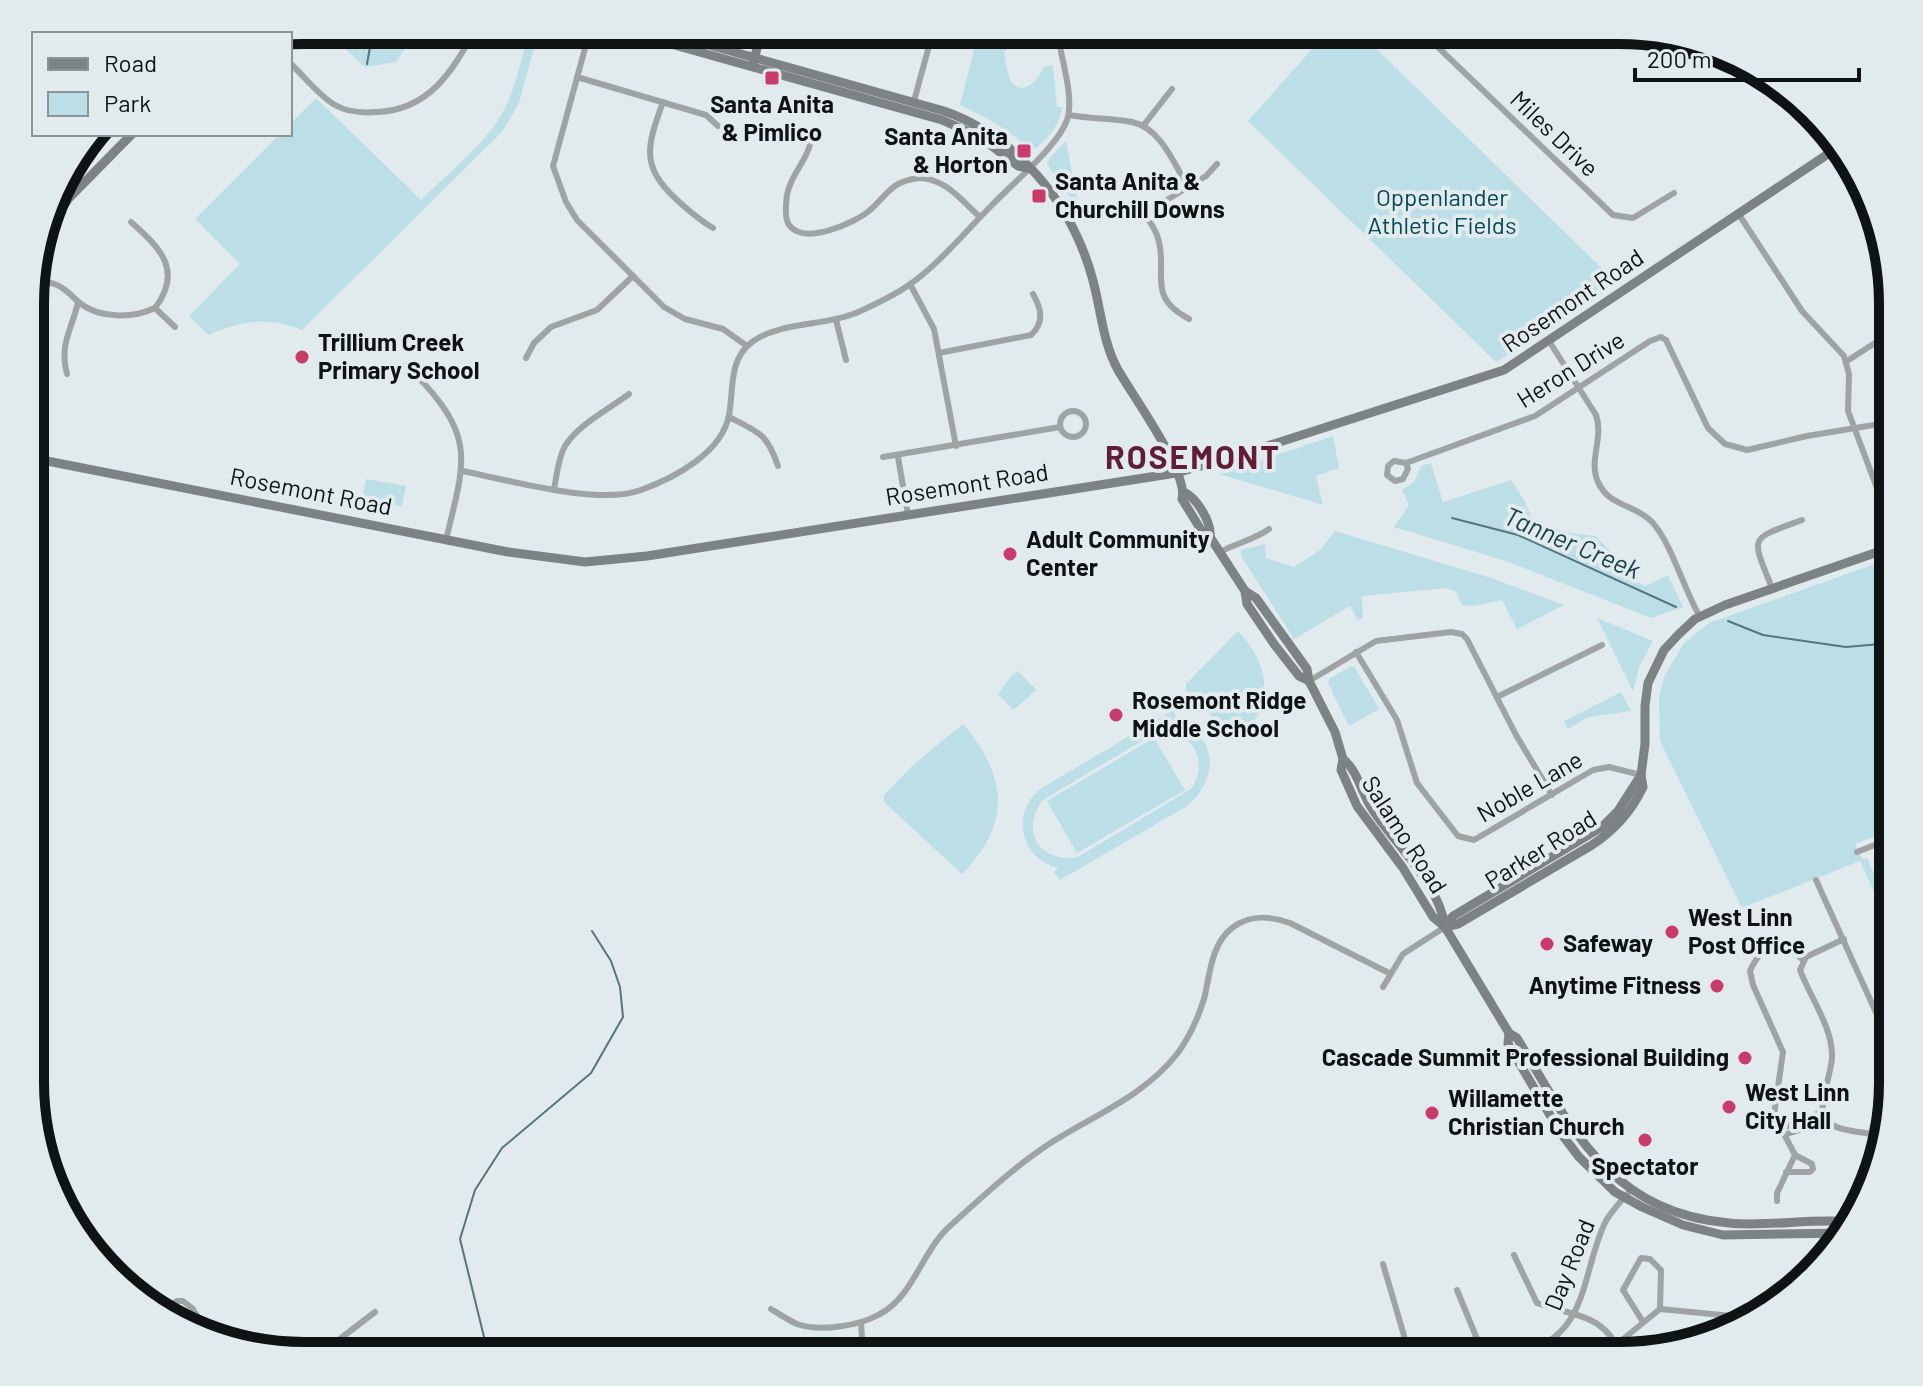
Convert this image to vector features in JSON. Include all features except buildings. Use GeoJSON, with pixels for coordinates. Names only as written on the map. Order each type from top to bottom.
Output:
{"type":"FeatureCollection","features":[{"type":"Feature","properties":{"kind":"main road"},"geometry":{"type":"LineString","coordinates":[[682,44],[753,61],[914,101],[972,122],[1025,159],[1028,168],[1018,166],[980,137],[942,120],[753,61],[701,44]]}},
{"type":"Feature","properties":{"kind":"main road"},"geometry":{"type":"LineString","coordinates":[[753,61],[758,44]]}},
{"type":"Feature","properties":{"kind":"main road"},"geometry":{"type":"LineString","coordinates":[[64,205],[130,136]]}},
{"type":"Feature","properties":{"kind":"main road","name":"Rosemont Road"},"geometry":{"type":"LineString","coordinates":[[44,460],[446,540],[578,562],[604,561],[1176,473],[1510,367],[1830,152]]}},
{"type":"Feature","properties":{"kind":"main road","name":"Salamo Road"},"geometry":{"type":"LineString","coordinates":[[1028,168],[1063,209],[1081,243],[1095,285],[1109,351],[1163,443],[1184,492],[1182,499],[1188,511],[1203,533],[1210,537],[1245,591],[1256,598],[1307,669],[1309,681],[1331,721],[1343,759],[1341,770],[1357,806],[1403,868],[1433,917],[1445,927],[1509,1033],[1517,1038],[1585,1148],[1628,1192],[1672,1221],[1723,1235],[1830,1233]]}},
{"type":"Feature","properties":{"kind":"main road","name":"Parker Road"},"geometry":{"type":"LineString","coordinates":[[1445,927],[1453,916],[1602,827],[1624,802],[1641,775],[1645,756],[1645,700],[1651,676],[1669,645],[1700,617],[1772,588],[1878,552]]}},
{"type":"Feature","properties":{"kind":"main road","name":"Salamo Road"},"geometry":{"type":"LineString","coordinates":[[1628,1192],[1715,1222],[1838,1221]]}},
{"type":"Feature","properties":{"kind":"street"},"geometry":{"type":"LineString","coordinates":[[292,65],[333,104],[348,110],[399,111],[418,103],[454,68],[467,44]]}},
{"type":"Feature","properties":{"kind":"street"},"geometry":{"type":"LineString","coordinates":[[586,44],[553,166],[556,179],[577,220],[672,312],[697,323],[723,329],[747,346]]}},
{"type":"Feature","properties":{"kind":"street"},"geometry":{"type":"LineString","coordinates":[[914,101],[929,44]]}},
{"type":"Feature","properties":{"kind":"street"},"geometry":{"type":"LineString","coordinates":[[462,471],[592,496],[620,496],[643,490],[703,455],[720,436],[729,417],[733,375],[747,346],[779,330],[836,320],[876,304],[910,284],[937,261],[1056,140],[1069,115],[1060,45]]}},
{"type":"Feature","properties":{"kind":"street","name":"Miles Drive"},"geometry":{"type":"LineString","coordinates":[[1435,45],[1613,215],[1633,218],[1674,193]]}},
{"type":"Feature","properties":{"kind":"street"},"geometry":{"type":"LineString","coordinates":[[577,77],[706,115],[718,126]]}},
{"type":"Feature","properties":{"kind":"street"},"geometry":{"type":"LineString","coordinates":[[1143,126],[1172,89]]}},
{"type":"Feature","properties":{"kind":"street"},"geometry":{"type":"LineString","coordinates":[[663,102],[649,142],[653,170],[664,188],[700,221],[713,228]]}},
{"type":"Feature","properties":{"kind":"street"},"geometry":{"type":"LineString","coordinates":[[1069,115],[1134,122],[1143,126],[1159,140],[1188,187]]}},
{"type":"Feature","properties":{"kind":"street"},"geometry":{"type":"LineString","coordinates":[[810,145],[806,160],[791,180],[788,191],[788,224],[797,231],[816,233],[845,225],[869,211],[896,186],[918,178],[945,185],[980,217]]}},
{"type":"Feature","properties":{"kind":"street"},"geometry":{"type":"LineString","coordinates":[[1189,319],[1174,309],[1163,294],[1159,277],[1158,239],[1144,214],[1206,176],[1217,164]]}},
{"type":"Feature","properties":{"kind":"street"},"geometry":{"type":"LineString","coordinates":[[1738,213],[1802,311],[1830,338],[1847,361],[1846,400],[1878,492]]}},
{"type":"Feature","properties":{"kind":"street"},"geometry":{"type":"LineString","coordinates":[[45,282],[58,285],[78,302],[99,313],[118,316],[155,308],[167,281],[166,259],[131,222]]}},
{"type":"Feature","properties":{"kind":"street"},"geometry":{"type":"LineString","coordinates":[[526,358],[534,343],[551,327],[597,310],[633,276]]}},
{"type":"Feature","properties":{"kind":"street"},"geometry":{"type":"LineString","coordinates":[[910,284],[929,316],[956,446]]}},
{"type":"Feature","properties":{"kind":"street"},"geometry":{"type":"LineString","coordinates":[[939,353],[1031,335],[1041,315],[1033,294]]}},
{"type":"Feature","properties":{"kind":"street"},"geometry":{"type":"LineString","coordinates":[[67,374],[64,348],[78,302]]}},
{"type":"Feature","properties":{"kind":"street"},"geometry":{"type":"LineString","coordinates":[[155,308],[175,327]]}},
{"type":"Feature","properties":{"kind":"street"},"geometry":{"type":"LineString","coordinates":[[836,320],[846,360]]}},
{"type":"Feature","properties":{"kind":"street","name":"Heron Drive"},"geometry":{"type":"LineString","coordinates":[[1406,463],[1524,422],[1650,341],[1663,337],[1708,428],[1725,444],[1747,450],[1854,429]]}},
{"type":"Feature","properties":{"kind":"street"},"geometry":{"type":"LineString","coordinates":[[1549,341],[1596,415],[1600,427],[1595,462],[1598,483],[1612,500],[1643,514],[1654,524],[1700,617]]}},
{"type":"Feature","properties":{"kind":"street"},"geometry":{"type":"LineString","coordinates":[[1847,361],[1878,341]]}},
{"type":"Feature","properties":{"kind":"street"},"geometry":{"type":"LineString","coordinates":[[414,373],[436,396],[451,419],[461,448],[462,471],[446,540]]}},
{"type":"Feature","properties":{"kind":"street"},"geometry":{"type":"LineString","coordinates":[[554,489],[560,459],[567,444],[582,428],[629,394]]}},
{"type":"Feature","properties":{"kind":"street"},"geometry":{"type":"LineString","coordinates":[[1069,411],[1080,413],[1085,420],[1084,429],[1076,436],[1067,435],[1060,427],[1062,418],[1069,411]]}},
{"type":"Feature","properties":{"kind":"street"},"geometry":{"type":"LineString","coordinates":[[729,417],[763,435],[778,466]]}},
{"type":"Feature","properties":{"kind":"street"},"geometry":{"type":"LineString","coordinates":[[1854,429],[1878,425]]}},
{"type":"Feature","properties":{"kind":"street"},"geometry":{"type":"LineString","coordinates":[[883,457],[898,457],[1060,427]]}},
{"type":"Feature","properties":{"kind":"street"},"geometry":{"type":"LineString","coordinates":[[898,457],[908,515]]}},
{"type":"Feature","properties":{"kind":"street"},"geometry":{"type":"LineString","coordinates":[[1772,588],[1757,549],[1758,542],[1764,535],[1802,520]]}},
{"type":"Feature","properties":{"kind":"street"},"geometry":{"type":"LineString","coordinates":[[1220,552],[1241,541],[1260,536],[1269,529]]}},
{"type":"Feature","properties":{"kind":"street"},"geometry":{"type":"LineString","coordinates":[[1309,681],[1380,640],[1459,633],[1467,639],[1528,757],[1552,795]]}},
{"type":"Feature","properties":{"kind":"street"},"geometry":{"type":"LineString","coordinates":[[1497,697],[1602,645]]}},
{"type":"Feature","properties":{"kind":"street","name":"Noble Lane"},"geometry":{"type":"LineString","coordinates":[[1356,652],[1397,720],[1417,783],[1458,836],[1474,840],[1600,768],[1615,768],[1641,775]]}},
{"type":"Feature","properties":{"kind":"street"},"geometry":{"type":"LineString","coordinates":[[1857,852],[1878,844]]}},
{"type":"Feature","properties":{"kind":"street"},"geometry":{"type":"LineString","coordinates":[[1816,880],[1878,1016]]}},
{"type":"Feature","properties":{"kind":"street"},"geometry":{"type":"LineString","coordinates":[[771,1309],[797,1324],[810,1327],[861,1322],[881,1314],[899,1300],[938,1236],[965,1212],[1038,1152],[1137,1093],[1163,1071],[1190,1032],[1203,1000],[1216,951],[1233,927],[1260,917],[1275,918],[1389,973]]}},
{"type":"Feature","properties":{"kind":"street"},"geometry":{"type":"LineString","coordinates":[[1383,987],[1389,973],[1408,949],[1445,927]]}},
{"type":"Feature","properties":{"kind":"street"},"geometry":{"type":"LineString","coordinates":[[1826,1121],[1822,1112],[1832,1067],[1832,1047],[1800,970],[1803,960],[1844,939]]}},
{"type":"Feature","properties":{"kind":"street"},"geometry":{"type":"LineString","coordinates":[[1786,1172],[1810,1172],[1813,1169],[1812,1164],[1795,1155],[1782,1132],[1773,1106],[1783,1052],[1753,985],[1750,971],[1763,951],[1772,946],[1787,947],[1803,960]]}},
{"type":"Feature","properties":{"kind":"street"},"geometry":{"type":"LineString","coordinates":[[1782,1132],[1822,1112]]}},
{"type":"Feature","properties":{"kind":"street"},"geometry":{"type":"LineString","coordinates":[[1873,1139],[1876,1112]]}},
{"type":"Feature","properties":{"kind":"street"},"geometry":{"type":"LineString","coordinates":[[1782,1132],[1826,1121],[1871,1134]]}},
{"type":"Feature","properties":{"kind":"street"},"geometry":{"type":"LineString","coordinates":[[1777,1201],[1777,1193],[1795,1155]]}},
{"type":"Feature","properties":{"kind":"street","name":"Day Road"},"geometry":{"type":"LineString","coordinates":[[1546,1342],[1554,1337],[1574,1312],[1585,1289],[1607,1220],[1628,1192]]}},
{"type":"Feature","properties":{"kind":"street"},"geometry":{"type":"LineString","coordinates":[[1514,1255],[1537,1303],[1574,1312],[1599,1324],[1615,1342]]}},
{"type":"Feature","properties":{"kind":"street"},"geometry":{"type":"LineString","coordinates":[[1643,1322],[1623,1290],[1641,1258],[1650,1259],[1661,1270],[1660,1309]]}},
{"type":"Feature","properties":{"kind":"street"},"geometry":{"type":"LineString","coordinates":[[1383,1264],[1406,1342]]}},
{"type":"Feature","properties":{"kind":"street"},"geometry":{"type":"LineString","coordinates":[[1457,1290],[1479,1342]]}},
{"type":"Feature","properties":{"kind":"street"},"geometry":{"type":"LineString","coordinates":[[171,1305],[183,1301],[200,1320]]}},
{"type":"Feature","properties":{"kind":"street"},"geometry":{"type":"LineString","coordinates":[[1619,1342],[1660,1309],[1732,1316]]}},
{"type":"Feature","properties":{"kind":"street"},"geometry":{"type":"LineString","coordinates":[[337,1341],[375,1312]]}},
{"type":"Feature","properties":{"kind":"street"},"geometry":{"type":"LineString","coordinates":[[861,1322],[862,1341]]}},
{"type":"Feature","properties":{"kind":"green space"},"geometry":{"type":"Polygon","coordinates":[[[341,44],[408,44],[396,62],[365,67],[341,44]]]}},
{"type":"Feature","properties":{"kind":"green space"},"geometry":{"type":"Polygon","coordinates":[[[525,44],[535,44],[519,103],[502,132],[302,330],[278,323],[255,322],[232,326],[209,335],[189,316],[240,264],[195,219],[278,136],[292,136],[292,122],[316,98],[421,200],[489,133],[505,108],[525,44]]]}},
{"type":"Feature","properties":{"kind":"green space"},"geometry":{"type":"Polygon","coordinates":[[[975,45],[1014,45],[1004,52],[1014,85],[1019,88],[1029,86],[1043,67],[1051,65],[1057,107],[1062,107],[1059,120],[1046,139],[1036,148],[1030,148],[994,122],[960,105],[975,45]]]}},
{"type":"Feature","properties":{"kind":"green space","name":"Oppenlander Athletic Fields"},"geometry":{"type":"Polygon","coordinates":[[[1316,45],[1372,45],[1617,283],[1496,362],[1248,121],[1316,45]]]}},
{"type":"Feature","properties":{"kind":"green space"},"geometry":{"type":"Polygon","coordinates":[[[1066,141],[1079,209],[1047,164],[1066,141]]]}},
{"type":"Feature","properties":{"kind":"green space"},"geometry":{"type":"Polygon","coordinates":[[[1333,436],[1339,468],[1316,476],[1323,505],[1220,474],[1333,436]]]}},
{"type":"Feature","properties":{"kind":"green space"},"geometry":{"type":"Polygon","coordinates":[[[1431,463],[1443,502],[1511,480],[1534,522],[1570,533],[1595,536],[1616,556],[1627,578],[1646,586],[1668,575],[1683,607],[1651,618],[1506,561],[1394,527],[1409,505],[1402,490],[1414,482],[1421,466],[1431,463]]]}},
{"type":"Feature","properties":{"kind":"green space"},"geometry":{"type":"Polygon","coordinates":[[[366,479],[406,486],[402,506],[362,499],[366,479]]]}},
{"type":"Feature","properties":{"kind":"green space"},"geometry":{"type":"Polygon","coordinates":[[[1335,531],[1491,578],[1564,605],[1517,629],[1502,600],[1474,606],[1462,605],[1456,592],[1446,588],[1362,596],[1363,618],[1358,620],[1350,606],[1294,639],[1241,556],[1241,550],[1265,544],[1266,558],[1294,567],[1319,551],[1335,531]]]}},
{"type":"Feature","properties":{"kind":"green space"},"geometry":{"type":"Polygon","coordinates":[[[1878,563],[1878,835],[1855,844],[1862,859],[1867,858],[1878,883],[1878,900],[1860,861],[1742,908],[1660,741],[1659,697],[1665,675],[1684,643],[1709,623],[1878,563]]]}},
{"type":"Feature","properties":{"kind":"green space"},"geometry":{"type":"Polygon","coordinates":[[[1597,618],[1653,641],[1640,665],[1633,691],[1597,618]]]}},
{"type":"Feature","properties":{"kind":"green space"},"geometry":{"type":"Polygon","coordinates":[[[1238,631],[1258,659],[1264,686],[1258,714],[1239,742],[1186,691],[1186,684],[1238,631]]]}},
{"type":"Feature","properties":{"kind":"green space"},"geometry":{"type":"Polygon","coordinates":[[[1351,666],[1379,709],[1349,726],[1328,683],[1329,679],[1351,666]]]}},
{"type":"Feature","properties":{"kind":"green space"},"geometry":{"type":"Polygon","coordinates":[[[1018,671],[1036,690],[1012,709],[998,694],[1018,671]]]}},
{"type":"Feature","properties":{"kind":"green space"},"geometry":{"type":"Polygon","coordinates":[[[1621,692],[1631,711],[1588,717],[1568,729],[1564,721],[1621,692]]]}},
{"type":"Feature","properties":{"kind":"green space"},"geometry":{"type":"Polygon","coordinates":[[[1173,710],[1178,719],[1174,722],[1200,736],[1209,758],[1205,783],[1187,806],[1060,880],[1054,872],[1058,868],[1035,855],[1023,833],[1026,809],[1042,788],[1173,710]],[[1155,733],[1043,800],[1033,823],[1037,842],[1053,855],[1078,857],[1191,789],[1199,762],[1193,746],[1179,735],[1155,733]]]}},
{"type":"Feature","properties":{"kind":"green space"},"geometry":{"type":"Polygon","coordinates":[[[963,724],[988,762],[998,799],[996,818],[989,836],[962,874],[884,802],[884,795],[914,764],[963,724]]]}},
{"type":"Feature","properties":{"kind":"green space"},"geometry":{"type":"Polygon","coordinates":[[[1154,738],[1185,790],[1077,853],[1047,801],[1154,738]]]}},
{"type":"Feature","properties":{"kind":"waterway"},"geometry":{"type":"LineString","coordinates":[[367,64],[371,44]]}},
{"type":"Feature","properties":{"kind":"waterway","name":"Tanner Creek"},"geometry":{"type":"LineString","coordinates":[[1452,518],[1518,535],[1676,607]]}},
{"type":"Feature","properties":{"kind":"waterway","name":"Tanner Creek"},"geometry":{"type":"LineString","coordinates":[[1728,621],[1763,635],[1846,647],[1878,644]]}},
{"type":"Feature","properties":{"kind":"waterway"},"geometry":{"type":"LineString","coordinates":[[485,1341],[460,1239],[475,1190],[502,1148],[591,1073],[623,1017],[620,987],[611,961],[592,931]]}},
{"type":"Feature","properties":{"kind":"place","name":"Santa Anita & Pimlico"},"geometry":{"type":"Point","coordinates":[772,78]}},
{"type":"Feature","properties":{"kind":"place","name":"Santa Anita & Horton"},"geometry":{"type":"Point","coordinates":[1024,151]}},
{"type":"Feature","properties":{"kind":"place","name":"Santa Anita & Churchill Downs"},"geometry":{"type":"Point","coordinates":[1039,196]}},
{"type":"Feature","properties":{"kind":"place","name":"Trillium Creek Primary School"},"geometry":{"type":"Point","coordinates":[302,357]}},
{"type":"Feature","properties":{"kind":"place","name":"Adult Community Center"},"geometry":{"type":"Point","coordinates":[1010,554]}},
{"type":"Feature","properties":{"kind":"place","name":"Rosemont Ridge Middle School"},"geometry":{"type":"Point","coordinates":[1116,715]}},
{"type":"Feature","properties":{"kind":"place","name":"West Linn Post Office"},"geometry":{"type":"Point","coordinates":[1672,932]}},
{"type":"Feature","properties":{"kind":"place","name":"Safeway"},"geometry":{"type":"Point","coordinates":[1547,944]}},
{"type":"Feature","properties":{"kind":"place","name":"Anytime Fitness"},"geometry":{"type":"Point","coordinates":[1717,986]}},
{"type":"Feature","properties":{"kind":"place","name":"Cascade Summit Professional Building"},"geometry":{"type":"Point","coordinates":[1745,1058]}},
{"type":"Feature","properties":{"kind":"place","name":"West Linn City Hall"},"geometry":{"type":"Point","coordinates":[1729,1107]}},
{"type":"Feature","properties":{"kind":"place","name":"Willamette Christian Church"},"geometry":{"type":"Point","coordinates":[1432,1113]}},
{"type":"Feature","properties":{"kind":"place","name":"Spectator"},"geometry":{"type":"Point","coordinates":[1645,1140]}},
{"type":"Feature","properties":{"kind":"district","name":"ROSEMONT"},"geometry":{"type":"Point","coordinates":[1193,458]}}]}
